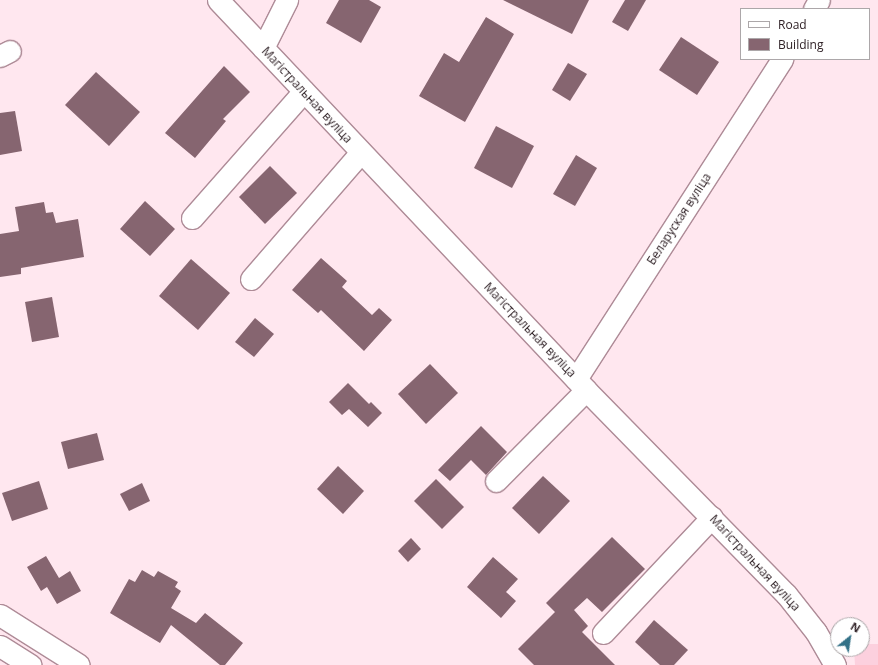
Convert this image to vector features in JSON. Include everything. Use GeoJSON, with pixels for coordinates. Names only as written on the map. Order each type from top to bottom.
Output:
{"type":"FeatureCollection","features":[{"type":"Feature","properties":{"kind":"street","name":"Магістральная вуліца"},"geometry":{"type":"LineString","coordinates":[[218,0],[360,153],[581,385],[786,594],[816,632],[830,662]]}},
{"type":"Feature","properties":{"kind":"street"},"geometry":{"type":"LineString","coordinates":[[263,48],[287,0]]}},
{"type":"Feature","properties":{"kind":"street","name":"Беларуская вуліца"},"geometry":{"type":"LineString","coordinates":[[496,481],[581,385],[781,60]]}},
{"type":"Feature","properties":{"kind":"street"},"geometry":{"type":"LineString","coordinates":[[192,218],[304,91]]}},
{"type":"Feature","properties":{"kind":"street"},"geometry":{"type":"LineString","coordinates":[[251,279],[360,153]]}},
{"type":"Feature","properties":{"kind":"street"},"geometry":{"type":"LineString","coordinates":[[603,633],[712,517]]}},
{"type":"Feature","properties":{"kind":"street"},"geometry":{"type":"LineString","coordinates":[[0,615],[79,665]]}},
{"type":"Feature","properties":{"kind":"street"},"geometry":{"type":"LineString","coordinates":[[0,646],[30,665]]}},
{"type":"Feature","properties":{"kind":"shaded area"},"geometry":{"type":"Polygon","coordinates":[[[870,644],[878,644],[878,665],[855,665],[854,657],[870,657],[870,644]]]}},
{"type":"Feature","properties":{"kind":"building"},"geometry":{"type":"Polygon","coordinates":[[[339,0],[369,0],[381,7],[361,43],[326,23],[339,0]]]}},
{"type":"Feature","properties":{"kind":"building"},"geometry":{"type":"Polygon","coordinates":[[[503,0],[589,0],[572,34],[503,0]]]}},
{"type":"Feature","properties":{"kind":"building"},"geometry":{"type":"Polygon","coordinates":[[[625,0],[646,0],[628,31],[612,22],[625,0]]]}},
{"type":"Feature","properties":{"kind":"building"},"geometry":{"type":"Polygon","coordinates":[[[486,17],[514,34],[465,122],[419,96],[444,53],[459,62],[486,17]]]}},
{"type":"Feature","properties":{"kind":"building"},"geometry":{"type":"Polygon","coordinates":[[[681,37],[719,62],[697,95],[659,70],[681,37]]]}},
{"type":"Feature","properties":{"kind":"building"},"geometry":{"type":"Polygon","coordinates":[[[568,63],[587,74],[570,101],[552,90],[568,63]]]}},
{"type":"Feature","properties":{"kind":"building"},"geometry":{"type":"Polygon","coordinates":[[[224,66],[250,92],[223,119],[226,121],[195,158],[165,133],[224,66]]]}},
{"type":"Feature","properties":{"kind":"building"},"geometry":{"type":"Polygon","coordinates":[[[96,72],[140,112],[109,146],[65,105],[96,72]]]}},
{"type":"Feature","properties":{"kind":"building"},"geometry":{"type":"Polygon","coordinates":[[[15,111],[22,151],[0,155],[0,113],[15,111]]]}},
{"type":"Feature","properties":{"kind":"building"},"geometry":{"type":"Polygon","coordinates":[[[496,126],[534,146],[512,188],[474,168],[496,126]]]}},
{"type":"Feature","properties":{"kind":"building"},"geometry":{"type":"Polygon","coordinates":[[[576,155],[597,168],[575,206],[553,194],[576,155]]]}},
{"type":"Feature","properties":{"kind":"building"},"geometry":{"type":"Polygon","coordinates":[[[270,166],[297,193],[265,224],[239,197],[270,166]]]}},
{"type":"Feature","properties":{"kind":"building"},"geometry":{"type":"Polygon","coordinates":[[[145,201],[175,229],[150,256],[120,229],[145,201]]]}},
{"type":"Feature","properties":{"kind":"building"},"geometry":{"type":"Polygon","coordinates":[[[44,202],[46,213],[53,212],[56,223],[78,219],[84,257],[21,268],[21,274],[0,277],[0,234],[19,231],[15,207],[44,202]]]}},
{"type":"Feature","properties":{"kind":"building"},"geometry":{"type":"Polygon","coordinates":[[[321,258],[347,281],[342,287],[372,315],[379,308],[392,320],[364,351],[321,310],[318,313],[292,290],[321,258]]]}},
{"type":"Feature","properties":{"kind":"building"},"geometry":{"type":"Polygon","coordinates":[[[191,259],[230,293],[198,330],[159,296],[191,259]]]}},
{"type":"Feature","properties":{"kind":"building"},"geometry":{"type":"Polygon","coordinates":[[[52,297],[59,337],[32,342],[25,302],[52,297]]]}},
{"type":"Feature","properties":{"kind":"building"},"geometry":{"type":"Polygon","coordinates":[[[255,318],[274,334],[254,357],[235,342],[255,318]]]}},
{"type":"Feature","properties":{"kind":"building"},"geometry":{"type":"Polygon","coordinates":[[[430,364],[458,393],[426,424],[398,394],[430,364]]]}},
{"type":"Feature","properties":{"kind":"building"},"geometry":{"type":"Polygon","coordinates":[[[348,383],[369,404],[371,402],[382,413],[368,427],[349,409],[342,415],[329,402],[348,383]]]}},
{"type":"Feature","properties":{"kind":"building"},"geometry":{"type":"Polygon","coordinates":[[[481,426],[507,452],[486,475],[471,460],[450,481],[438,470],[481,426]]]}},
{"type":"Feature","properties":{"kind":"building"},"geometry":{"type":"Polygon","coordinates":[[[97,433],[104,460],[68,469],[61,442],[97,433]]]}},
{"type":"Feature","properties":{"kind":"building"},"geometry":{"type":"Polygon","coordinates":[[[338,466],[364,491],[343,514],[317,489],[338,466]]]}},
{"type":"Feature","properties":{"kind":"building"},"geometry":{"type":"Polygon","coordinates":[[[543,476],[570,501],[539,534],[512,508],[543,476]]]}},
{"type":"Feature","properties":{"kind":"building"},"geometry":{"type":"Polygon","coordinates":[[[436,479],[464,507],[442,529],[414,501],[436,479]]]}},
{"type":"Feature","properties":{"kind":"building"},"geometry":{"type":"Polygon","coordinates":[[[39,481],[48,509],[12,521],[2,493],[39,481]]]}},
{"type":"Feature","properties":{"kind":"building"},"geometry":{"type":"Polygon","coordinates":[[[142,483],[150,501],[129,511],[120,494],[142,483]]]}},
{"type":"Feature","properties":{"kind":"building"},"geometry":{"type":"Polygon","coordinates":[[[612,537],[645,569],[602,612],[587,598],[574,610],[588,626],[582,632],[615,665],[534,665],[518,649],[555,612],[546,603],[612,537]]]}},
{"type":"Feature","properties":{"kind":"building"},"geometry":{"type":"Polygon","coordinates":[[[411,538],[421,549],[408,562],[398,551],[411,538]]]}},
{"type":"Feature","properties":{"kind":"building"},"geometry":{"type":"Polygon","coordinates":[[[46,556],[59,578],[70,571],[81,591],[57,604],[47,587],[41,591],[27,567],[46,556]]]}},
{"type":"Feature","properties":{"kind":"building"},"geometry":{"type":"Polygon","coordinates":[[[493,557],[518,579],[506,592],[516,601],[501,618],[467,587],[493,557]]]}},
{"type":"Feature","properties":{"kind":"building"},"geometry":{"type":"Polygon","coordinates":[[[142,570],[154,577],[158,571],[178,582],[175,587],[181,591],[171,608],[196,623],[205,613],[243,643],[225,665],[220,665],[171,625],[160,643],[110,613],[129,579],[135,582],[142,570]]]}},
{"type":"Feature","properties":{"kind":"building"},"geometry":{"type":"Polygon","coordinates":[[[654,620],[688,650],[674,665],[660,665],[635,642],[654,620]]]}}]}
